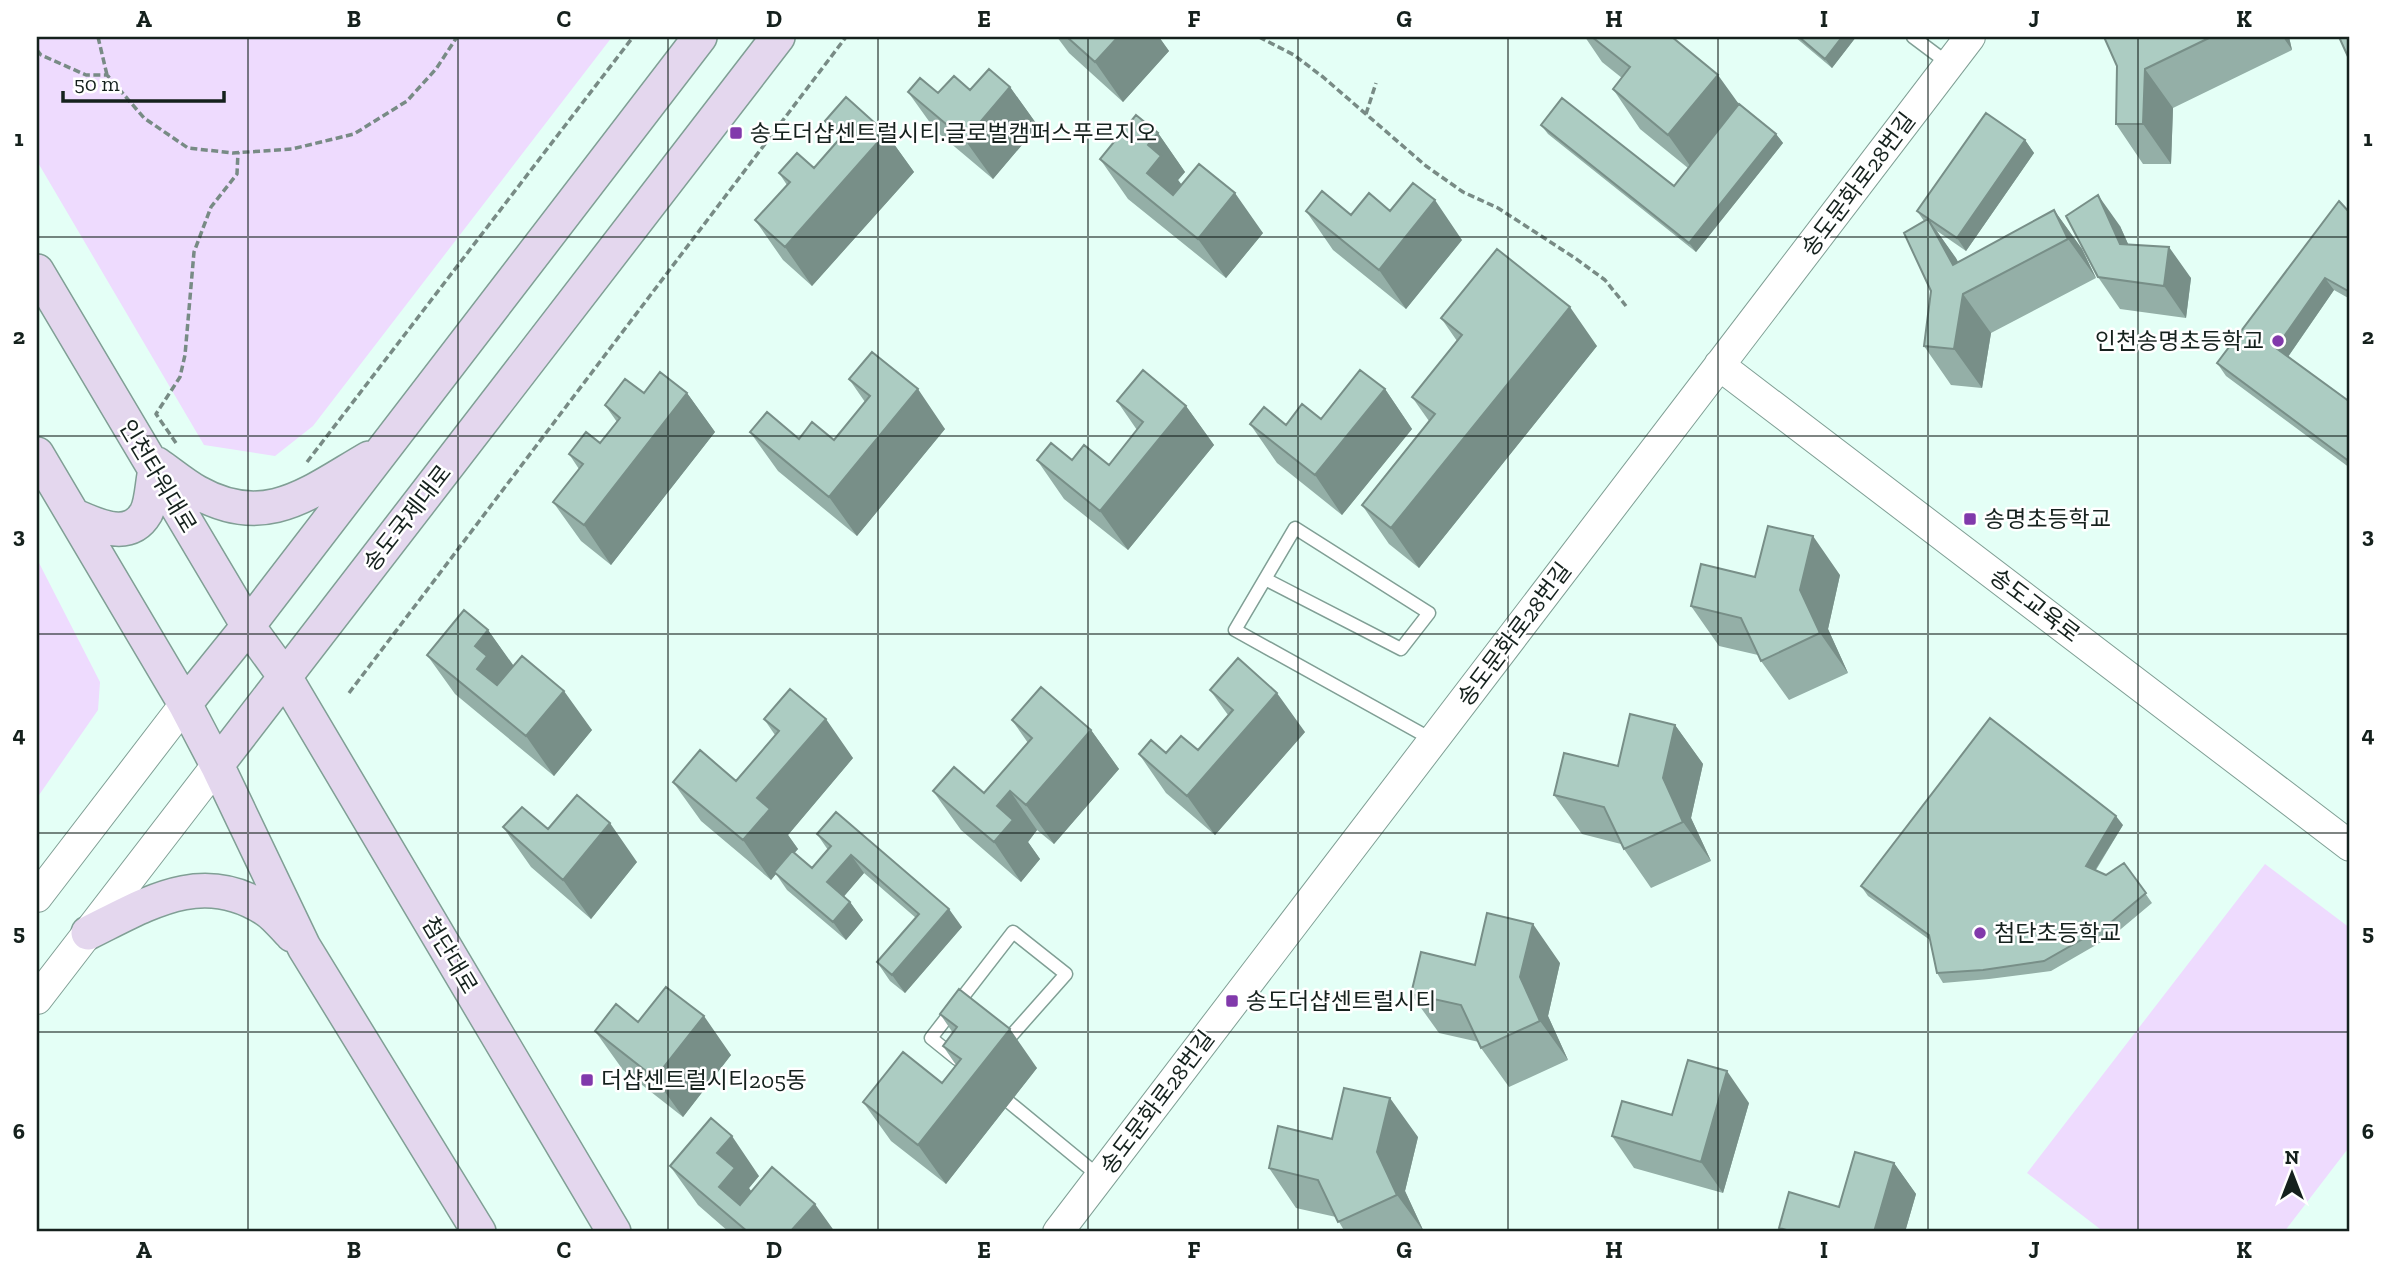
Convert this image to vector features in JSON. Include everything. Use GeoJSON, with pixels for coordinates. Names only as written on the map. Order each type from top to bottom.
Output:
{"type":"FeatureCollection","features":[{"type":"Feature","properties":{"kind":"main road"},"geometry":{"type":"LineString","coordinates":[[185,704],[384,450],[700,37]]}},
{"type":"Feature","properties":{"kind":"main road","name":"송도국제대로"},"geometry":{"type":"LineString","coordinates":[[217,765],[778,37]]}},
{"type":"Feature","properties":{"kind":"main road","name":"인천타워대로"},"geometry":{"type":"LineString","coordinates":[[37,271],[248,626],[285,677]]}},
{"type":"Feature","properties":{"kind":"main road"},"geometry":{"type":"LineString","coordinates":[[73,515],[110,530],[133,526],[147,512],[151,464],[198,493],[233,506],[263,509],[292,503],[384,450]]}},
{"type":"Feature","properties":{"kind":"main road"},"geometry":{"type":"LineString","coordinates":[[37,454],[185,704],[304,947],[479,1232]]}},
{"type":"Feature","properties":{"kind":"main road","name":"첨단대로"},"geometry":{"type":"LineString","coordinates":[[285,677],[614,1232]]}},
{"type":"Feature","properties":{"kind":"main road"},"geometry":{"type":"LineString","coordinates":[[88,933],[163,896],[204,889],[237,894],[267,910],[304,947]]}},
{"type":"Feature","properties":{"kind":"street","name":"송도문화로28번길"},"geometry":{"type":"LineString","coordinates":[[1058,1232],[1970,37]]}},
{"type":"Feature","properties":{"kind":"street","name":"송도교육로"},"geometry":{"type":"LineString","coordinates":[[1719,365],[2350,846]]}},
{"type":"Feature","properties":{"kind":"street"},"geometry":{"type":"LineString","coordinates":[[37,897],[185,704]]}},
{"type":"Feature","properties":{"kind":"street","name":"송도국제대로"},"geometry":{"type":"LineString","coordinates":[[37,999],[217,765]]}},
{"type":"Feature","properties":{"kind":"lane"},"geometry":{"type":"LineString","coordinates":[[1913,37],[1949,64]]}},
{"type":"Feature","properties":{"kind":"lane"},"geometry":{"type":"LineString","coordinates":[[1265,579],[1401,649],[1429,614],[1295,528],[1265,579],[1235,630],[1433,740]]}},
{"type":"Feature","properties":{"kind":"lane"},"geometry":{"type":"LineString","coordinates":[[963,1064],[931,1038],[1013,932],[1066,974],[994,1056]]}},
{"type":"Feature","properties":{"kind":"lane"},"geometry":{"type":"LineString","coordinates":[[984,1081],[1100,1177]]}},
{"type":"Feature","properties":{"kind":"path"},"geometry":{"type":"LineString","coordinates":[[98,37],[107,75],[144,118],[188,148],[238,152],[292,149],[354,134],[407,102],[436,69],[457,37]]}},
{"type":"Feature","properties":{"kind":"path"},"geometry":{"type":"LineString","coordinates":[[305,465],[633,37]]}},
{"type":"Feature","properties":{"kind":"path"},"geometry":{"type":"LineString","coordinates":[[349,693],[846,37]]}},
{"type":"Feature","properties":{"kind":"path"},"geometry":{"type":"LineString","coordinates":[[1259,37],[1294,55],[1426,166],[1463,192],[1498,208],[1575,258],[1605,280],[1626,306]]}},
{"type":"Feature","properties":{"kind":"path"},"geometry":{"type":"LineString","coordinates":[[37,50],[41,55],[86,75],[107,75]]}},
{"type":"Feature","properties":{"kind":"path"},"geometry":{"type":"LineString","coordinates":[[1366,114],[1376,83]]}},
{"type":"Feature","properties":{"kind":"path"},"geometry":{"type":"LineString","coordinates":[[177,444],[156,414],[180,377],[185,355],[194,252],[211,206],[236,174],[238,152]]}},
{"type":"Feature","properties":{"kind":"shaded area"},"geometry":{"type":"Polygon","coordinates":[[[37,37],[612,37],[313,426],[275,456],[204,445],[37,161],[37,37]]]}},
{"type":"Feature","properties":{"kind":"shaded area"},"geometry":{"type":"Polygon","coordinates":[[[37,559],[100,682],[98,710],[37,798],[37,559]]]}},
{"type":"Feature","properties":{"kind":"shaded area"},"geometry":{"type":"Polygon","coordinates":[[[2265,864],[2350,928],[2350,1146],[2284,1232],[2104,1232],[2027,1173],[2265,864]]]}},
{"type":"Feature","properties":{"kind":"building"},"geometry":{"type":"Polygon","coordinates":[[[1067,37],[1118,37],[1095,62],[1067,37]]]}},
{"type":"Feature","properties":{"kind":"building"},"geometry":{"type":"Polygon","coordinates":[[[1592,37],[1672,37],[1718,75],[1668,135],[1613,89],[1630,67],[1592,37]]]}},
{"type":"Feature","properties":{"kind":"building"},"geometry":{"type":"Polygon","coordinates":[[[1799,37],[1842,37],[1825,59],[1799,37]]]}},
{"type":"Feature","properties":{"kind":"building"},"geometry":{"type":"Polygon","coordinates":[[[2104,37],[2211,37],[2145,69],[2143,124],[2116,124],[2117,66],[2104,37]]]}},
{"type":"Feature","properties":{"kind":"building"},"geometry":{"type":"Polygon","coordinates":[[[2339,37],[2350,37],[2350,61],[2339,37]]]}},
{"type":"Feature","properties":{"kind":"building"},"geometry":{"type":"Polygon","coordinates":[[[989,69],[1010,87],[965,140],[908,92],[920,78],[938,93],[954,76],[970,90],[989,69]]]}},
{"type":"Feature","properties":{"kind":"building"},"geometry":{"type":"Polygon","coordinates":[[[846,97],[886,133],[785,247],[755,220],[790,182],[779,173],[797,153],[814,168],[842,136],[825,121],[846,97]]]}},
{"type":"Feature","properties":{"kind":"building"},"geometry":{"type":"Polygon","coordinates":[[[1562,98],[1674,186],[1739,104],[1776,134],[1689,243],[1541,125],[1562,98]]]}},
{"type":"Feature","properties":{"kind":"building"},"geometry":{"type":"Polygon","coordinates":[[[1986,113],[2025,140],[1957,238],[1917,211],[1986,113]]]}},
{"type":"Feature","properties":{"kind":"building"},"geometry":{"type":"Polygon","coordinates":[[[1136,115],[1158,133],[1148,145],[1161,156],[1147,173],[1173,195],[1199,164],[1235,193],[1198,239],[1100,159],[1136,115]]]}},
{"type":"Feature","properties":{"kind":"building"},"geometry":{"type":"Polygon","coordinates":[[[1413,183],[1435,200],[1379,270],[1306,211],[1322,191],[1351,215],[1369,193],[1390,211],[1413,183]]]}},
{"type":"Feature","properties":{"kind":"building"},"geometry":{"type":"Polygon","coordinates":[[[2098,195],[2120,244],[2169,247],[2164,286],[2098,277],[2066,216],[2098,195]]]}},
{"type":"Feature","properties":{"kind":"building"},"geometry":{"type":"Polygon","coordinates":[[[2339,201],[2350,213],[2350,292],[2325,278],[2276,348],[2350,402],[2350,462],[2217,363],[2339,201]]]}},
{"type":"Feature","properties":{"kind":"building"},"geometry":{"type":"Polygon","coordinates":[[[2054,210],[2068,239],[1963,294],[1954,349],[1924,346],[1931,291],[1904,233],[1928,219],[1953,265],[2054,210]]]}},
{"type":"Feature","properties":{"kind":"building"},"geometry":{"type":"Polygon","coordinates":[[[1497,249],[1570,307],[1391,528],[1362,505],[1435,414],[1412,397],[1462,335],[1441,318],[1497,249]]]}},
{"type":"Feature","properties":{"kind":"building"},"geometry":{"type":"Polygon","coordinates":[[[872,352],[918,389],[829,497],[750,432],[767,412],[799,439],[812,422],[834,440],[870,396],[849,379],[872,352]]]}},
{"type":"Feature","properties":{"kind":"building"},"geometry":{"type":"Polygon","coordinates":[[[1143,370],[1186,406],[1100,511],[1037,460],[1051,443],[1072,460],[1084,445],[1109,465],[1143,422],[1117,401],[1143,370]]]}},
{"type":"Feature","properties":{"kind":"building"},"geometry":{"type":"Polygon","coordinates":[[[1360,370],[1385,389],[1315,475],[1250,424],[1264,407],[1286,425],[1302,404],[1321,419],[1360,370]]]}},
{"type":"Feature","properties":{"kind":"building"},"geometry":{"type":"Polygon","coordinates":[[[660,372],[687,393],[584,525],[553,502],[583,464],[569,454],[586,432],[600,443],[620,418],[605,405],[625,379],[644,393],[660,372]]]}},
{"type":"Feature","properties":{"kind":"building"},"geometry":{"type":"Polygon","coordinates":[[[1768,526],[1813,536],[1800,590],[1820,633],[1761,661],[1741,618],[1691,606],[1701,564],[1755,577],[1768,526]]]}},
{"type":"Feature","properties":{"kind":"building"},"geometry":{"type":"Polygon","coordinates":[[[464,610],[488,630],[475,646],[487,656],[477,669],[497,685],[522,656],[564,691],[526,736],[427,655],[464,610]]]}},
{"type":"Feature","properties":{"kind":"building"},"geometry":{"type":"Polygon","coordinates":[[[1238,658],[1277,693],[1187,796],[1139,754],[1151,740],[1166,753],[1181,736],[1198,750],[1233,710],[1210,690],[1238,658]]]}},
{"type":"Feature","properties":{"kind":"building"},"geometry":{"type":"Polygon","coordinates":[[[1041,687],[1091,730],[1026,805],[1010,791],[997,806],[1013,820],[994,842],[933,791],[954,767],[984,793],[1032,738],[1012,720],[1041,687]]]}},
{"type":"Feature","properties":{"kind":"building"},"geometry":{"type":"Polygon","coordinates":[[[790,689],[826,719],[757,798],[770,809],[743,840],[673,782],[700,750],[736,781],[779,731],[764,719],[790,689]]]}},
{"type":"Feature","properties":{"kind":"building"},"geometry":{"type":"Polygon","coordinates":[[[1630,714],[1675,725],[1663,778],[1683,822],[1624,849],[1604,807],[1554,795],[1564,753],[1618,766],[1630,714]]]}},
{"type":"Feature","properties":{"kind":"building"},"geometry":{"type":"Polygon","coordinates":[[[1990,718],[2116,816],[2086,866],[2106,875],[2124,863],[2146,893],[2109,924],[2044,961],[1983,970],[1937,973],[1929,935],[1861,886],[1990,718]]]}},
{"type":"Feature","properties":{"kind":"building"},"geometry":{"type":"Polygon","coordinates":[[[577,795],[610,823],[563,880],[503,827],[522,807],[548,829],[577,795]]]}},
{"type":"Feature","properties":{"kind":"building"},"geometry":{"type":"Polygon","coordinates":[[[836,812],[949,909],[892,975],[877,962],[919,914],[851,855],[827,882],[850,902],[833,922],[774,872],[792,851],[812,868],[831,846],[817,834],[836,812]]]}},
{"type":"Feature","properties":{"kind":"building"},"geometry":{"type":"Polygon","coordinates":[[[1487,913],[1533,924],[1520,977],[1540,1021],[1481,1048],[1461,1005],[1411,994],[1421,952],[1475,965],[1487,913]]]}},
{"type":"Feature","properties":{"kind":"building"},"geometry":{"type":"Polygon","coordinates":[[[666,987],[704,1016],[655,1078],[595,1031],[616,1004],[638,1022],[666,987]]]}},
{"type":"Feature","properties":{"kind":"building"},"geometry":{"type":"Polygon","coordinates":[[[959,989],[1010,1029],[918,1145],[863,1102],[903,1052],[942,1083],[961,1059],[943,1046],[957,1027],[940,1014],[959,989]]]}},
{"type":"Feature","properties":{"kind":"building"},"geometry":{"type":"Polygon","coordinates":[[[1688,1060],[1727,1071],[1701,1162],[1612,1136],[1622,1101],[1672,1115],[1688,1060]]]}},
{"type":"Feature","properties":{"kind":"building"},"geometry":{"type":"Polygon","coordinates":[[[1344,1088],[1390,1098],[1377,1152],[1397,1195],[1338,1222],[1318,1180],[1269,1168],[1278,1126],[1332,1139],[1344,1088]]]}},
{"type":"Feature","properties":{"kind":"building"},"geometry":{"type":"Polygon","coordinates":[[[711,1118],[732,1136],[717,1153],[735,1168],[719,1187],[740,1205],[772,1167],[815,1204],[790,1232],[748,1232],[670,1166],[711,1118]]]}},
{"type":"Feature","properties":{"kind":"building"},"geometry":{"type":"Polygon","coordinates":[[[1855,1152],[1894,1163],[1874,1232],[1794,1232],[1779,1228],[1789,1192],[1839,1207],[1855,1152]]]}},
{"type":"Feature","properties":{"kind":"place","name":"송도더샵센트럴시티.글로벌캠퍼스푸르지오"},"geometry":{"type":"Point","coordinates":[736,133]}},
{"type":"Feature","properties":{"kind":"place","name":"인천송명초등학교"},"geometry":{"type":"Point","coordinates":[2278,341]}},
{"type":"Feature","properties":{"kind":"place","name":"송명초등학교"},"geometry":{"type":"Point","coordinates":[1970,519]}},
{"type":"Feature","properties":{"kind":"place","name":"첨단초등학교"},"geometry":{"type":"Point","coordinates":[1980,933]}},
{"type":"Feature","properties":{"kind":"place","name":"송도더샵센트럴시티"},"geometry":{"type":"Point","coordinates":[1232,1001]}},
{"type":"Feature","properties":{"kind":"place","name":"더샵센트럴시티205동"},"geometry":{"type":"Point","coordinates":[587,1080]}}]}
